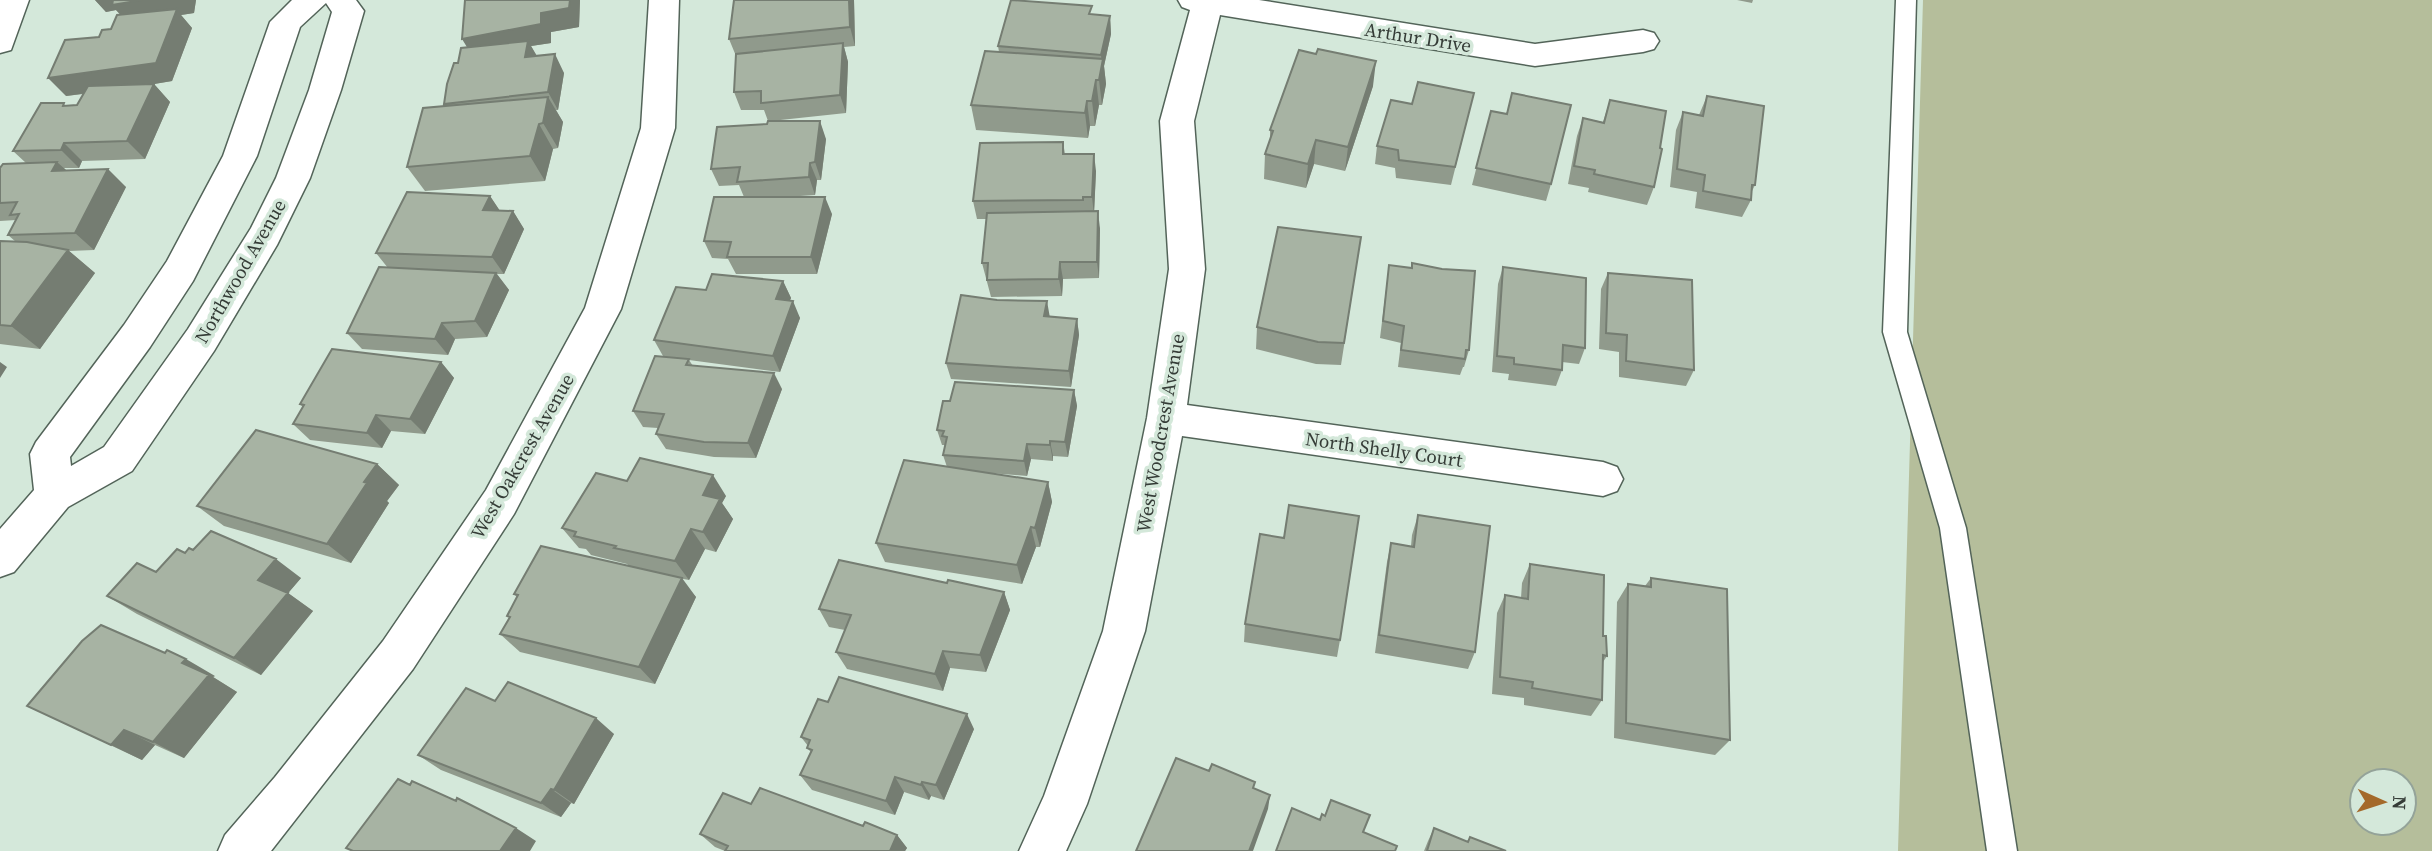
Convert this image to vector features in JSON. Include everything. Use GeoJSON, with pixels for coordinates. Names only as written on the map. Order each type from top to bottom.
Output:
{"type":"FeatureCollection","features":[{"type":"Feature","properties":{"kind":"street"},"geometry":{"type":"LineString","coordinates":[[0,42],[14,0]]}},
{"type":"Feature","properties":{"kind":"street"},"geometry":{"type":"LineString","coordinates":[[54,495],[50,454],[137,336],[180,271],[240,156],[274,64],[286,22],[312,0]]}},
{"type":"Feature","properties":{"kind":"street","name":"Northwood Avenue"},"geometry":{"type":"LineString","coordinates":[[0,559],[54,495],[118,459],[201,340],[265,235],[293,178],[339,48],[348,11],[338,0]]}},
{"type":"Feature","properties":{"kind":"street","name":"West Oakcrest Avenue"},"geometry":{"type":"LineString","coordinates":[[241,851],[291,793],[405,644],[500,502],[603,309],[658,128],[664,0]]}},
{"type":"Feature","properties":{"kind":"street","name":"Arthur Drive"},"geometry":{"type":"LineString","coordinates":[[1200,1],[1535,55],[1643,41]]}},
{"type":"Feature","properties":{"kind":"street","name":"West Woodcrest Avenue"},"geometry":{"type":"LineString","coordinates":[[1042,851],[1064,804],[1124,631],[1166,418],[1187,269],[1177,121],[1200,1]]}},
{"type":"Feature","properties":{"kind":"street","name":"North Shelly Court"},"geometry":{"type":"LineString","coordinates":[[1166,418],[1603,479]]}},
{"type":"Feature","properties":{"kind":"lane"},"geometry":{"type":"LineString","coordinates":[[1906,0],[1895,332],[1953,528],[2002,851]]}},
{"type":"Feature","properties":{"kind":"green space"},"geometry":{"type":"Polygon","coordinates":[[[1923,0],[2432,0],[2432,851],[1898,851],[1923,0]]]}},
{"type":"Feature","properties":{"kind":"building"},"geometry":{"type":"Polygon","coordinates":[[[113,0],[142,0],[112,5],[113,0]]]}},
{"type":"Feature","properties":{"kind":"building"},"geometry":{"type":"Polygon","coordinates":[[[465,0],[570,0],[569,8],[541,13],[541,24],[462,39],[465,0]]]}},
{"type":"Feature","properties":{"kind":"building"},"geometry":{"type":"Polygon","coordinates":[[[734,0],[849,0],[850,27],[729,39],[734,0]]]}},
{"type":"Feature","properties":{"kind":"building"},"geometry":{"type":"Polygon","coordinates":[[[1011,0],[1092,6],[1089,14],[1110,16],[1101,55],[998,46],[1011,0]]]}},
{"type":"Feature","properties":{"kind":"building"},"geometry":{"type":"Polygon","coordinates":[[[177,9],[156,63],[48,78],[65,40],[99,37],[102,30],[111,29],[117,15],[177,9]]]}},
{"type":"Feature","properties":{"kind":"building"},"geometry":{"type":"Polygon","coordinates":[[[528,41],[525,57],[555,54],[548,92],[444,104],[447,84],[454,63],[458,63],[461,48],[528,41]]]}},
{"type":"Feature","properties":{"kind":"building"},"geometry":{"type":"Polygon","coordinates":[[[843,43],[840,95],[761,103],[761,91],[734,92],[736,54],[843,43]]]}},
{"type":"Feature","properties":{"kind":"building"},"geometry":{"type":"Polygon","coordinates":[[[1318,49],[1376,61],[1348,147],[1316,140],[1308,164],[1265,154],[1273,131],[1270,130],[1299,50],[1316,54],[1318,49]]]}},
{"type":"Feature","properties":{"kind":"building"},"geometry":{"type":"Polygon","coordinates":[[[985,51],[1103,59],[1092,101],[1087,101],[1085,113],[971,105],[985,51]]]}},
{"type":"Feature","properties":{"kind":"building"},"geometry":{"type":"Polygon","coordinates":[[[1418,82],[1474,93],[1455,167],[1399,160],[1398,150],[1377,146],[1391,100],[1412,104],[1418,82]]]}},
{"type":"Feature","properties":{"kind":"building"},"geometry":{"type":"Polygon","coordinates":[[[154,84],[127,141],[64,143],[61,150],[13,151],[41,103],[77,105],[88,86],[154,84]]]}},
{"type":"Feature","properties":{"kind":"building"},"geometry":{"type":"Polygon","coordinates":[[[1512,93],[1571,105],[1551,184],[1476,168],[1491,111],[1507,114],[1512,93]]]}},
{"type":"Feature","properties":{"kind":"building"},"geometry":{"type":"Polygon","coordinates":[[[1707,96],[1764,106],[1751,200],[1703,191],[1705,175],[1677,169],[1683,112],[1703,116],[1707,96]]]}},
{"type":"Feature","properties":{"kind":"building"},"geometry":{"type":"Polygon","coordinates":[[[548,97],[543,123],[539,124],[530,156],[407,167],[423,108],[548,97]]]}},
{"type":"Feature","properties":{"kind":"building"},"geometry":{"type":"Polygon","coordinates":[[[1610,100],[1666,111],[1654,187],[1594,174],[1595,170],[1574,166],[1583,118],[1604,123],[1610,100]]]}},
{"type":"Feature","properties":{"kind":"building"},"geometry":{"type":"Polygon","coordinates":[[[768,121],[820,121],[815,162],[810,163],[809,177],[737,182],[740,167],[711,169],[717,127],[767,124],[768,121]]]}},
{"type":"Feature","properties":{"kind":"building"},"geometry":{"type":"Polygon","coordinates":[[[1063,142],[1063,154],[1094,154],[1092,197],[1083,197],[1083,200],[973,201],[980,143],[1063,142]]]}},
{"type":"Feature","properties":{"kind":"building"},"geometry":{"type":"Polygon","coordinates":[[[57,162],[52,171],[108,169],[75,233],[8,235],[19,214],[10,215],[17,202],[0,203],[0,168],[3,164],[57,162]]]}},
{"type":"Feature","properties":{"kind":"building"},"geometry":{"type":"Polygon","coordinates":[[[407,192],[490,196],[483,210],[513,211],[492,257],[376,253],[407,192]]]}},
{"type":"Feature","properties":{"kind":"building"},"geometry":{"type":"Polygon","coordinates":[[[714,197],[825,197],[811,257],[727,257],[731,242],[704,241],[714,197]]]}},
{"type":"Feature","properties":{"kind":"building"},"geometry":{"type":"Polygon","coordinates":[[[1098,211],[1097,262],[1060,262],[1059,279],[987,280],[988,263],[982,263],[987,213],[1098,211]]]}},
{"type":"Feature","properties":{"kind":"building"},"geometry":{"type":"Polygon","coordinates":[[[1278,227],[1361,237],[1344,343],[1318,342],[1257,327],[1278,227]]]}},
{"type":"Feature","properties":{"kind":"building"},"geometry":{"type":"Polygon","coordinates":[[[0,241],[27,242],[68,250],[11,326],[0,325],[0,241]]]}},
{"type":"Feature","properties":{"kind":"building"},"geometry":{"type":"Polygon","coordinates":[[[1412,263],[1442,269],[1475,271],[1469,350],[1466,350],[1465,359],[1401,350],[1404,326],[1383,321],[1389,265],[1412,268],[1412,263]]]}},
{"type":"Feature","properties":{"kind":"building"},"geometry":{"type":"Polygon","coordinates":[[[379,267],[496,273],[475,321],[442,323],[435,339],[347,333],[379,267]]]}},
{"type":"Feature","properties":{"kind":"building"},"geometry":{"type":"Polygon","coordinates":[[[1503,267],[1586,278],[1585,348],[1563,345],[1562,370],[1514,364],[1514,358],[1497,356],[1503,267]]]}},
{"type":"Feature","properties":{"kind":"building"},"geometry":{"type":"Polygon","coordinates":[[[1608,273],[1692,280],[1694,370],[1626,361],[1627,335],[1606,333],[1608,273]]]}},
{"type":"Feature","properties":{"kind":"building"},"geometry":{"type":"Polygon","coordinates":[[[712,274],[783,281],[776,299],[793,301],[773,356],[654,340],[676,287],[706,290],[712,274]]]}},
{"type":"Feature","properties":{"kind":"building"},"geometry":{"type":"Polygon","coordinates":[[[961,295],[997,300],[1047,301],[1044,316],[1077,319],[1069,371],[946,363],[961,295]]]}},
{"type":"Feature","properties":{"kind":"building"},"geometry":{"type":"Polygon","coordinates":[[[332,349],[441,362],[410,419],[376,415],[367,433],[293,424],[304,405],[300,404],[332,349]]]}},
{"type":"Feature","properties":{"kind":"building"},"geometry":{"type":"Polygon","coordinates":[[[655,356],[689,359],[686,365],[774,373],[748,443],[704,442],[656,434],[664,414],[633,411],[655,356]]]}},
{"type":"Feature","properties":{"kind":"building"},"geometry":{"type":"Polygon","coordinates":[[[955,382],[1074,390],[1065,442],[1050,441],[1050,445],[1027,444],[1024,461],[943,455],[947,437],[942,436],[944,431],[937,430],[943,401],[950,401],[955,382]]]}},
{"type":"Feature","properties":{"kind":"building"},"geometry":{"type":"Polygon","coordinates":[[[256,430],[377,464],[327,544],[197,506],[256,430]]]}},
{"type":"Feature","properties":{"kind":"building"},"geometry":{"type":"Polygon","coordinates":[[[640,458],[713,475],[703,495],[720,499],[703,532],[691,529],[675,561],[614,548],[616,546],[574,536],[576,532],[562,528],[596,473],[627,481],[640,458]]]}},
{"type":"Feature","properties":{"kind":"building"},"geometry":{"type":"Polygon","coordinates":[[[904,460],[1048,482],[1035,528],[1031,527],[1017,565],[876,543],[904,460]]]}},
{"type":"Feature","properties":{"kind":"building"},"geometry":{"type":"Polygon","coordinates":[[[1289,505],[1359,516],[1340,640],[1245,624],[1260,534],[1284,538],[1289,505]]]}},
{"type":"Feature","properties":{"kind":"building"},"geometry":{"type":"Polygon","coordinates":[[[1418,515],[1490,526],[1475,652],[1379,635],[1391,543],[1414,547],[1418,515]]]}},
{"type":"Feature","properties":{"kind":"building"},"geometry":{"type":"Polygon","coordinates":[[[211,531],[276,559],[258,580],[288,593],[234,658],[107,596],[137,563],[156,572],[177,549],[185,553],[189,548],[193,550],[211,531]]]}},
{"type":"Feature","properties":{"kind":"building"},"geometry":{"type":"Polygon","coordinates":[[[541,546],[682,578],[639,667],[500,634],[518,595],[514,594],[541,546]]]}},
{"type":"Feature","properties":{"kind":"building"},"geometry":{"type":"Polygon","coordinates":[[[839,560],[1004,592],[980,655],[943,651],[935,674],[836,652],[851,615],[819,609],[839,560]]]}},
{"type":"Feature","properties":{"kind":"building"},"geometry":{"type":"Polygon","coordinates":[[[1530,564],[1604,575],[1603,636],[1606,636],[1607,656],[1603,655],[1602,700],[1532,688],[1533,682],[1500,677],[1505,595],[1528,599],[1530,564]]]}},
{"type":"Feature","properties":{"kind":"building"},"geometry":{"type":"Polygon","coordinates":[[[1651,578],[1727,589],[1730,740],[1626,723],[1628,584],[1651,587],[1651,578]]]}},
{"type":"Feature","properties":{"kind":"building"},"geometry":{"type":"Polygon","coordinates":[[[101,625],[165,653],[167,650],[186,659],[182,663],[209,675],[153,742],[124,730],[111,745],[27,706],[82,641],[101,625]]]}},
{"type":"Feature","properties":{"kind":"building"},"geometry":{"type":"Polygon","coordinates":[[[839,677],[967,714],[936,785],[922,782],[921,785],[895,777],[886,801],[800,775],[812,750],[807,748],[810,740],[801,737],[818,699],[828,702],[839,677]]]}},
{"type":"Feature","properties":{"kind":"building"},"geometry":{"type":"Polygon","coordinates":[[[508,682],[596,718],[554,790],[551,789],[541,803],[418,755],[466,688],[495,701],[508,682]]]}},
{"type":"Feature","properties":{"kind":"building"},"geometry":{"type":"Polygon","coordinates":[[[1176,758],[1209,771],[1212,764],[1255,782],[1253,788],[1270,795],[1249,851],[1136,851],[1176,758]]]}},
{"type":"Feature","properties":{"kind":"building"},"geometry":{"type":"Polygon","coordinates":[[[398,779],[410,785],[412,781],[456,801],[457,798],[516,828],[500,851],[353,851],[346,848],[398,779]]]}},
{"type":"Feature","properties":{"kind":"building"},"geometry":{"type":"Polygon","coordinates":[[[760,788],[863,826],[865,822],[897,835],[890,851],[725,851],[728,846],[700,834],[723,793],[751,804],[760,788]]]}},
{"type":"Feature","properties":{"kind":"building"},"geometry":{"type":"Polygon","coordinates":[[[1331,800],[1370,815],[1363,832],[1397,846],[1395,851],[1276,851],[1292,808],[1320,820],[1322,814],[1325,816],[1331,800]]]}},
{"type":"Feature","properties":{"kind":"building"},"geometry":{"type":"Polygon","coordinates":[[[1434,828],[1468,842],[1470,837],[1506,851],[1427,851],[1434,828]]]}}]}
